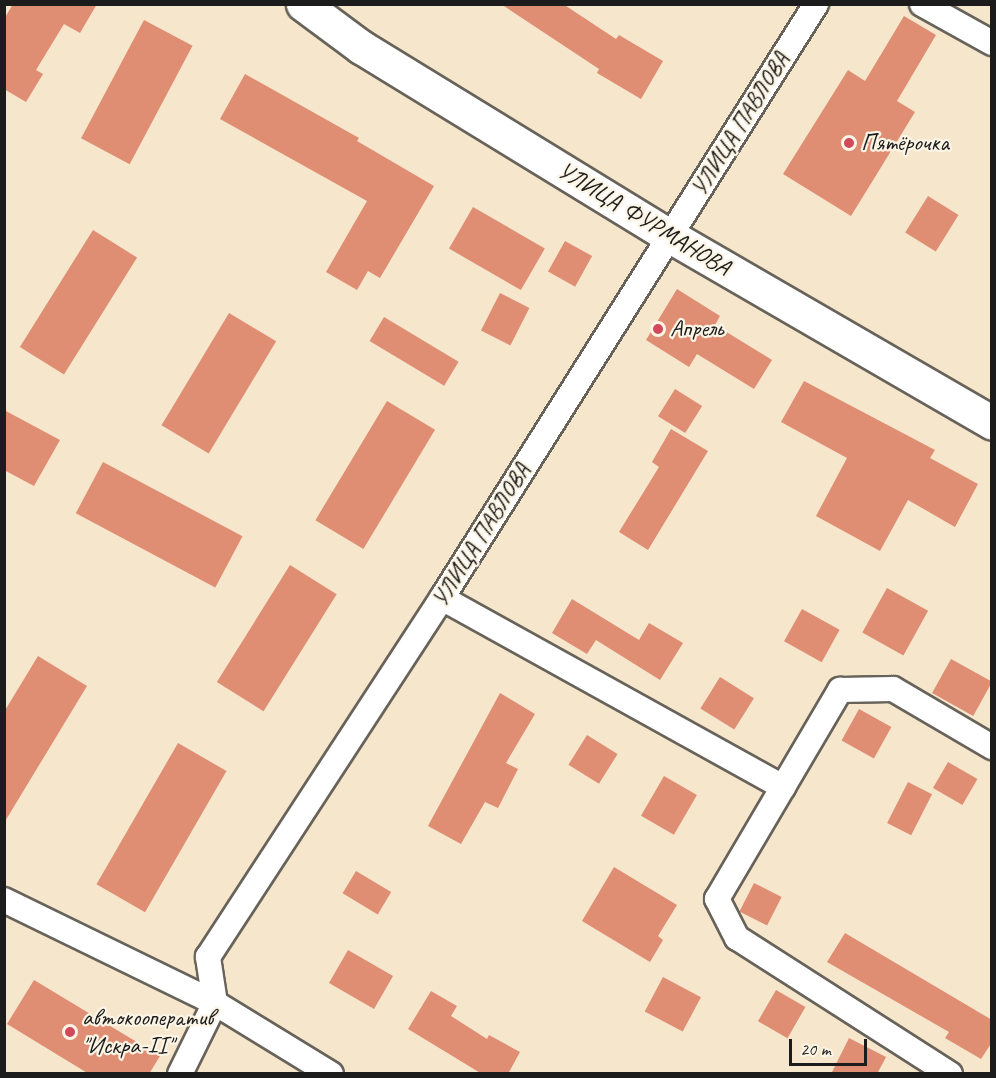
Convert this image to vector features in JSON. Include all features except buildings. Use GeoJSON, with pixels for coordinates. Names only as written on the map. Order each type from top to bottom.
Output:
{"type":"FeatureCollection","features":[{"type":"Feature","properties":{"kind":"street","name":"УЛИЦА ФУРМАНОВА"},"geometry":{"type":"LineString","coordinates":[[303,4],[361,47],[670,236],[992,423]]}},
{"type":"Feature","properties":{"kind":"street","name":"УЛИЦА ПАВЛОВА"},"geometry":{"type":"LineString","coordinates":[[215,1003],[208,957],[442,598],[816,4]]}},
{"type":"Feature","properties":{"kind":"street"},"geometry":{"type":"LineString","coordinates":[[922,4],[992,43]]}},
{"type":"Feature","properties":{"kind":"street"},"geometry":{"type":"LineString","coordinates":[[442,598],[783,786]]}},
{"type":"Feature","properties":{"kind":"street"},"geometry":{"type":"LineString","coordinates":[[950,1074],[737,938],[717,899],[840,690],[893,689],[992,747]]}},
{"type":"Feature","properties":{"kind":"street"},"geometry":{"type":"LineString","coordinates":[[4,900],[215,1003],[331,1074]]}},
{"type":"Feature","properties":{"kind":"street"},"geometry":{"type":"LineString","coordinates":[[180,1074],[215,1003]]}},
{"type":"Feature","properties":{"kind":"place","name":"Пятёрочка"},"geometry":{"type":"Point","coordinates":[849,143]}},
{"type":"Feature","properties":{"kind":"place","name":"Апрель"},"geometry":{"type":"Point","coordinates":[658,329]}},
{"type":"Feature","properties":{"kind":"place","name":"автокооператив \"Искра-II\""},"geometry":{"type":"Point","coordinates":[70,1032]}}]}
